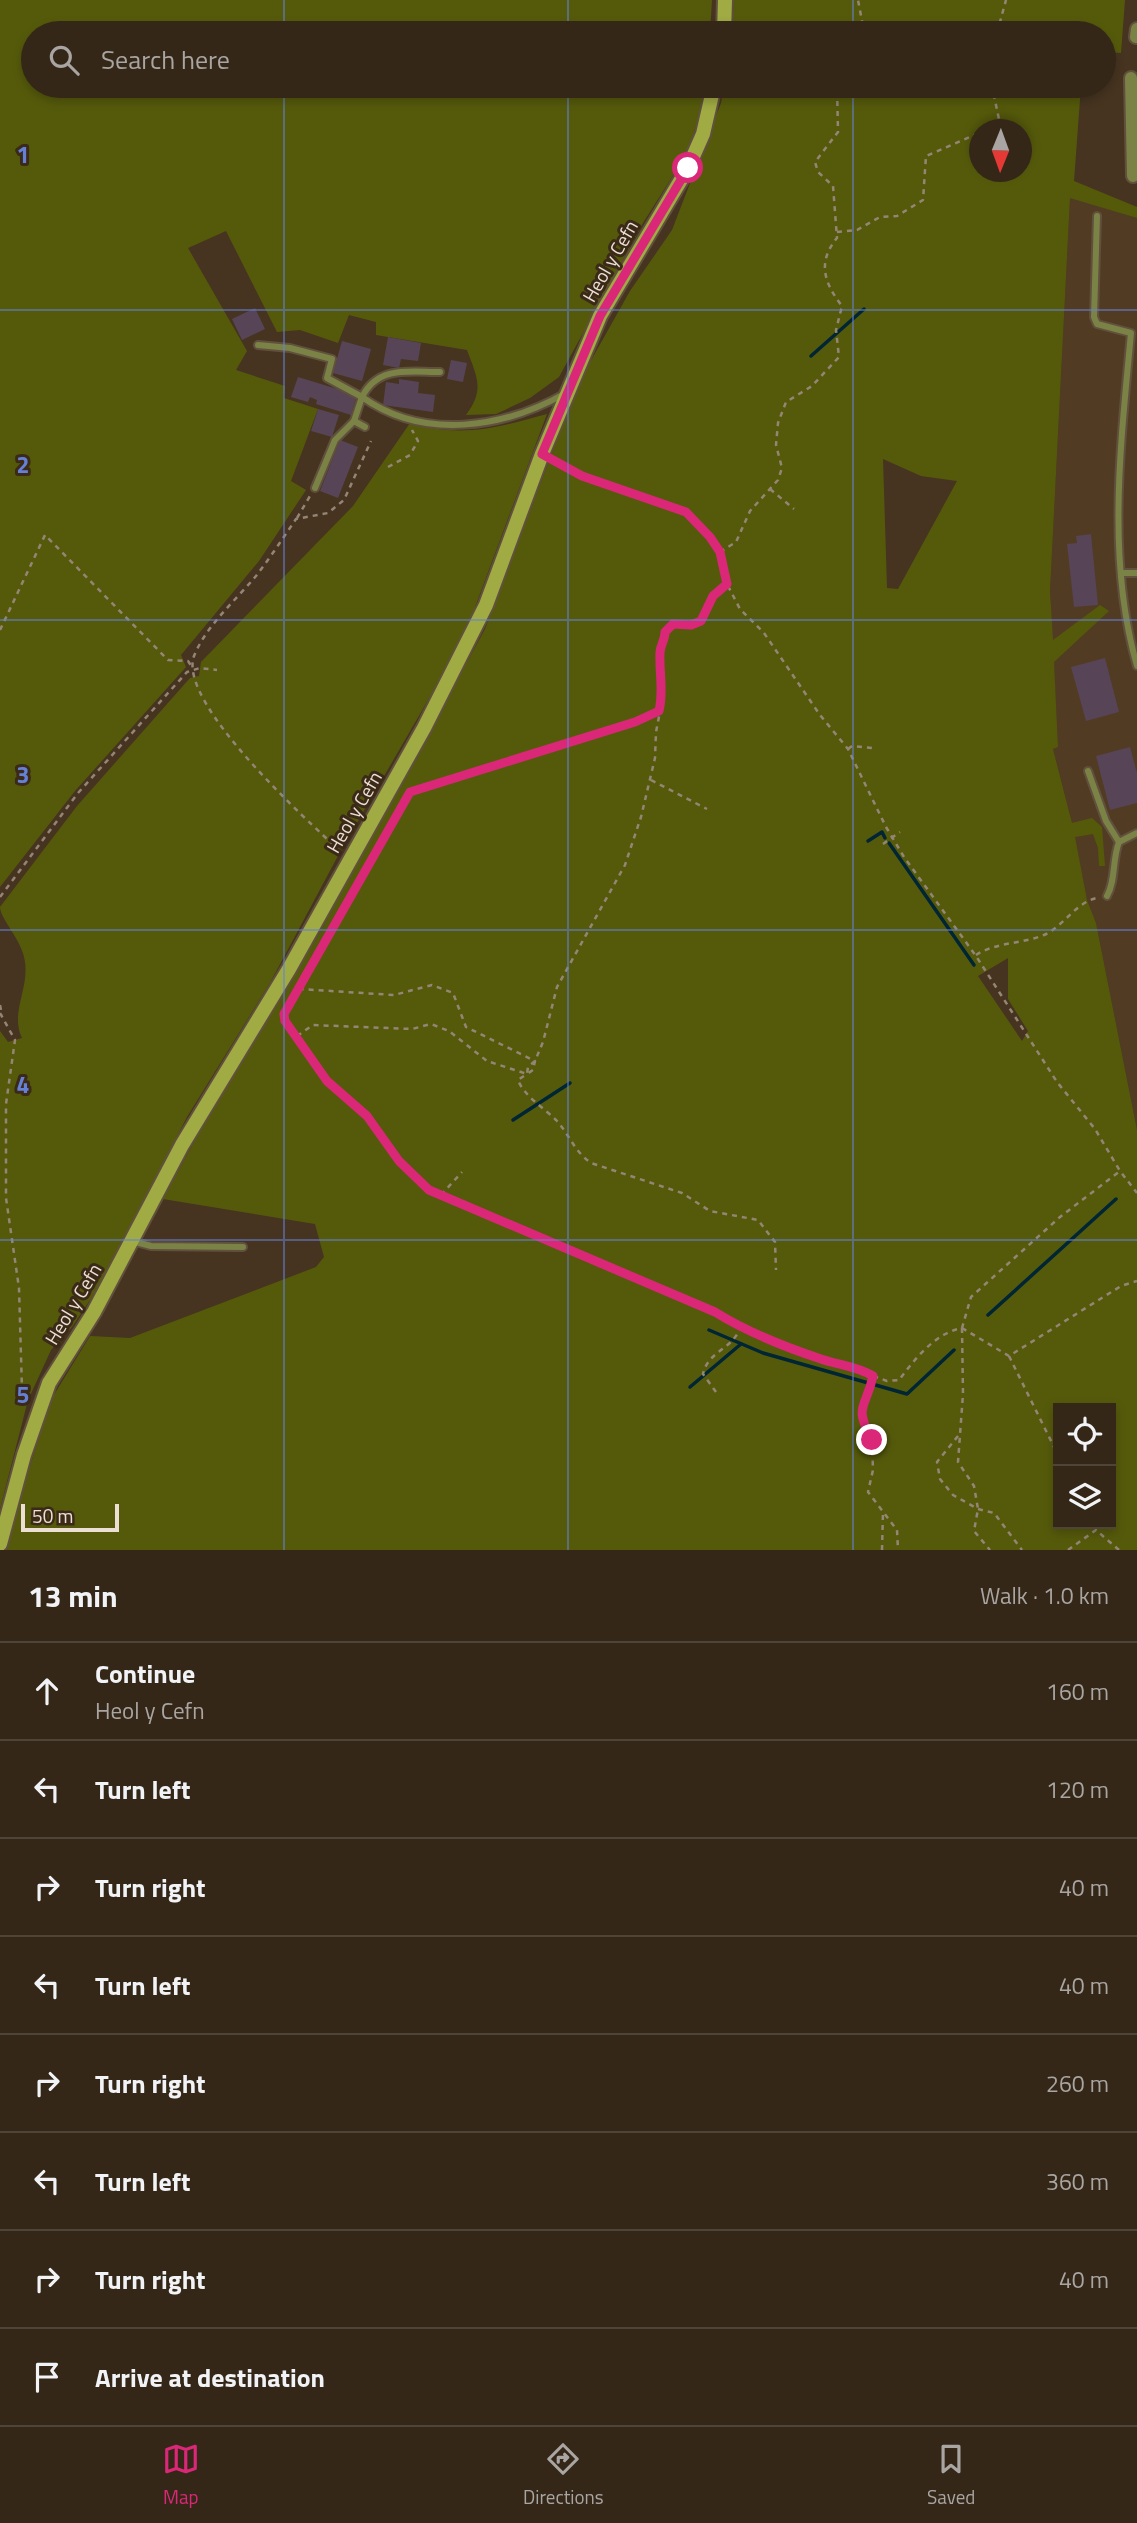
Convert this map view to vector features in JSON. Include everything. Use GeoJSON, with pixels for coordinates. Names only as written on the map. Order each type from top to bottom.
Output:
{"type":"FeatureCollection","features":[{"type":"Feature","properties":{"kind":"street"},"geometry":{"type":"LineString","coordinates":[[724,21],[725,0]]}},
{"type":"Feature","properties":{"kind":"street"},"geometry":{"type":"LineString","coordinates":[[1136,37],[1137,29]]}},
{"type":"Feature","properties":{"kind":"street"},"geometry":{"type":"LineString","coordinates":[[1131,78],[1135,129],[1133,176]]}},
{"type":"Feature","properties":{"kind":"street","name":"Heol y Cefn"},"geometry":{"type":"LineString","coordinates":[[0,1544],[49,1383],[93,1312],[182,1145],[289,969],[424,728],[486,605],[542,454],[600,316],[688,168],[704,134],[712,98]]}},
{"type":"Feature","properties":{"kind":"lane"},"geometry":{"type":"LineString","coordinates":[[1097,216],[1094,317],[1097,324],[1134,332],[1118,462],[1121,573],[1126,626],[1137,666]]}},
{"type":"Feature","properties":{"kind":"lane"},"geometry":{"type":"LineString","coordinates":[[258,345],[290,348],[332,359],[327,378],[390,414],[445,425],[487,423],[523,414],[567,392]]}},
{"type":"Feature","properties":{"kind":"lane"},"geometry":{"type":"LineString","coordinates":[[315,488],[335,440],[354,421],[362,397],[373,381],[383,374],[396,371],[440,372]]}},
{"type":"Feature","properties":{"kind":"lane"},"geometry":{"type":"LineString","coordinates":[[1128,385],[1137,386]]}},
{"type":"Feature","properties":{"kind":"lane"},"geometry":{"type":"LineString","coordinates":[[354,421],[365,427]]}},
{"type":"Feature","properties":{"kind":"lane"},"geometry":{"type":"LineString","coordinates":[[1121,573],[1137,573]]}},
{"type":"Feature","properties":{"kind":"lane"},"geometry":{"type":"LineString","coordinates":[[1088,771],[1105,821],[1119,842]]}},
{"type":"Feature","properties":{"kind":"lane"},"geometry":{"type":"LineString","coordinates":[[1107,896],[1112,887],[1114,855],[1119,842],[1137,833]]}},
{"type":"Feature","properties":{"kind":"lane"},"geometry":{"type":"LineString","coordinates":[[132,1241],[151,1246],[243,1247]]}},
{"type":"Feature","properties":{"kind":"path"},"geometry":{"type":"LineString","coordinates":[[858,0],[862,21]]}},
{"type":"Feature","properties":{"kind":"path"},"geometry":{"type":"LineString","coordinates":[[1000,21],[1006,0]]}},
{"type":"Feature","properties":{"kind":"path"},"geometry":{"type":"LineString","coordinates":[[720,552],[736,542],[750,511],[770,489],[782,468],[776,445],[778,423],[786,402],[812,386],[839,357],[835,330],[842,306],[828,288],[823,268],[827,250],[837,238],[833,186],[818,172],[815,162],[838,132],[837,98]]}},
{"type":"Feature","properties":{"kind":"path"},"geometry":{"type":"LineString","coordinates":[[995,98],[999,119]]}},
{"type":"Feature","properties":{"kind":"path"},"geometry":{"type":"LineString","coordinates":[[837,232],[857,230],[880,217],[897,216],[923,201],[926,156],[969,137]]}},
{"type":"Feature","properties":{"kind":"path"},"geometry":{"type":"LineString","coordinates":[[388,467],[410,456],[418,441],[416,433],[390,414]]}},
{"type":"Feature","properties":{"kind":"path"},"geometry":{"type":"LineString","coordinates":[[296,519],[328,513],[344,500],[371,441]]}},
{"type":"Feature","properties":{"kind":"path"},"geometry":{"type":"LineString","coordinates":[[542,454],[582,476],[686,512],[710,537],[720,552],[727,584],[740,609],[764,633],[820,715],[848,749],[892,838],[976,956],[1057,1082],[1095,1129],[1119,1171],[1136,1193],[1137,1199]]}},
{"type":"Feature","properties":{"kind":"path"},"geometry":{"type":"LineString","coordinates":[[315,488],[258,573],[213,626],[193,658],[194,669],[201,695],[234,747],[349,858]]}},
{"type":"Feature","properties":{"kind":"path"},"geometry":{"type":"LineString","coordinates":[[770,489],[794,509]]}},
{"type":"Feature","properties":{"kind":"path"},"geometry":{"type":"LineString","coordinates":[[0,630],[45,535],[168,660],[188,660],[194,669]]}},
{"type":"Feature","properties":{"kind":"path"},"geometry":{"type":"LineString","coordinates":[[727,584],[713,596],[701,621],[691,625],[673,624],[665,632],[665,642],[660,655],[663,687],[652,780],[625,865],[557,986],[543,1042],[535,1061],[528,1067],[527,1074],[518,1080],[521,1088],[557,1121],[580,1155],[591,1163],[682,1193],[710,1211],[758,1220],[775,1242],[776,1270]]}},
{"type":"Feature","properties":{"kind":"path"},"geometry":{"type":"LineString","coordinates":[[0,897],[79,793],[165,696],[194,669],[217,670]]}},
{"type":"Feature","properties":{"kind":"path"},"geometry":{"type":"LineString","coordinates":[[659,711],[635,722],[410,792],[284,1014],[327,1081],[367,1116],[399,1161],[429,1190],[715,1312],[740,1328],[872,1378],[899,1380],[934,1340],[948,1331],[962,1328],[1009,1356],[1053,1445]]}},
{"type":"Feature","properties":{"kind":"path"},"geometry":{"type":"LineString","coordinates":[[848,749],[852,746],[872,748]]}},
{"type":"Feature","properties":{"kind":"path"},"geometry":{"type":"LineString","coordinates":[[652,780],[708,809]]}},
{"type":"Feature","properties":{"kind":"path"},"geometry":{"type":"LineString","coordinates":[[883,844],[900,832]]}},
{"type":"Feature","properties":{"kind":"path"},"geometry":{"type":"LineString","coordinates":[[976,956],[985,949],[1045,934],[1087,900],[1107,896]]}},
{"type":"Feature","properties":{"kind":"path"},"geometry":{"type":"LineString","coordinates":[[299,989],[343,994],[394,995],[432,985],[453,993],[466,1027],[535,1061]]}},
{"type":"Feature","properties":{"kind":"path"},"geometry":{"type":"LineString","coordinates":[[0,1005],[1,1014],[15,1040],[6,1104],[6,1198],[19,1288],[22,1390],[41,1406]]}},
{"type":"Feature","properties":{"kind":"path"},"geometry":{"type":"LineString","coordinates":[[296,1036],[313,1025],[412,1029],[431,1024],[449,1031],[487,1061],[527,1074]]}},
{"type":"Feature","properties":{"kind":"path"},"geometry":{"type":"LineString","coordinates":[[990,1550],[974,1531],[978,1509],[974,1486],[958,1462],[963,1394],[962,1328],[971,1297],[1051,1224],[1119,1171]]}},
{"type":"Feature","properties":{"kind":"path"},"geometry":{"type":"LineString","coordinates":[[441,1195],[462,1172]]}},
{"type":"Feature","properties":{"kind":"path"},"geometry":{"type":"LineString","coordinates":[[1009,1356],[1121,1286],[1137,1281]]}},
{"type":"Feature","properties":{"kind":"path"},"geometry":{"type":"LineString","coordinates":[[716,1392],[703,1374],[706,1364],[734,1341],[740,1328]]}},
{"type":"Feature","properties":{"kind":"path"},"geometry":{"type":"LineString","coordinates":[[872,1378],[870,1389],[862,1403],[860,1419],[872,1440],[873,1470],[869,1492],[897,1530],[898,1550]]}},
{"type":"Feature","properties":{"kind":"path"},"geometry":{"type":"LineString","coordinates":[[958,1436],[937,1462],[940,1479],[953,1495],[978,1509],[994,1513],[1022,1550]]}},
{"type":"Feature","properties":{"kind":"path"},"geometry":{"type":"LineString","coordinates":[[882,1550],[883,1510]]}},
{"type":"Feature","properties":{"kind":"path"},"geometry":{"type":"LineString","coordinates":[[1068,1550],[1096,1530],[1119,1550]]}},
{"type":"Feature","properties":{"kind":"shaded area"},"geometry":{"type":"Polygon","coordinates":[[[0,0],[712,0],[711,21],[21,21],[21,98],[703,98],[686,155],[643,223],[559,377],[530,398],[496,414],[466,415],[477,391],[476,376],[467,350],[376,335],[376,322],[349,315],[338,343],[300,330],[277,332],[226,231],[188,248],[247,351],[236,370],[285,386],[284,398],[318,409],[291,481],[306,490],[259,561],[181,655],[186,667],[75,791],[0,887],[0,0]]]}},
{"type":"Feature","properties":{"kind":"shaded area"},"geometry":{"type":"Polygon","coordinates":[[[734,0],[1125,0],[1121,53],[1116,53],[1116,21],[733,21],[734,0]]]}},
{"type":"Feature","properties":{"kind":"shaded area"},"geometry":{"type":"Polygon","coordinates":[[[722,98],[1080,98],[1074,181],[1137,207],[1137,218],[1070,198],[1050,591],[1053,640],[1100,605],[1109,611],[1054,662],[1058,747],[1053,749],[1072,823],[1092,818],[1102,827],[1105,866],[1099,866],[1098,848],[1093,834],[1075,837],[1087,900],[1096,923],[1137,1130],[1137,1550],[7,1550],[10,1528],[52,1398],[90,1336],[130,1338],[316,1267],[324,1257],[315,1224],[163,1199],[218,1098],[319,934],[485,629],[580,380],[630,291],[672,230],[722,98]],[[883,459],[887,588],[898,589],[957,481],[921,476],[883,459]],[[1008,958],[978,976],[1022,1041],[1028,1031],[1008,999],[1008,958]]]}},
{"type":"Feature","properties":{"kind":"shaded area"},"geometry":{"type":"Polygon","coordinates":[[[1070,197],[1137,218],[1137,1130],[1096,923],[1087,900],[1053,749],[1058,747],[1050,591],[1070,197]]]}},
{"type":"Feature","properties":{"kind":"shaded area"},"geometry":{"type":"Polygon","coordinates":[[[547,414],[471,618],[438,683],[340,852],[270,983],[187,1117],[102,1282],[72,1327],[51,1350],[28,1400],[0,1509],[0,1031],[8,1042],[22,1038],[18,1019],[26,972],[23,954],[0,907],[77,806],[190,678],[199,676],[201,662],[353,506],[410,423],[446,430],[478,429],[547,414]]]}},
{"type":"Feature","properties":{"kind":"building"},"geometry":{"type":"Polygon","coordinates":[[[255,308],[265,329],[242,340],[232,319],[255,308]]]}},
{"type":"Feature","properties":{"kind":"building"},"geometry":{"type":"Polygon","coordinates":[[[388,337],[421,343],[418,361],[401,359],[399,368],[383,365],[388,337]]]}},
{"type":"Feature","properties":{"kind":"building"},"geometry":{"type":"Polygon","coordinates":[[[342,341],[371,349],[362,381],[333,373],[342,341]]]}},
{"type":"Feature","properties":{"kind":"building"},"geometry":{"type":"Polygon","coordinates":[[[451,360],[467,363],[463,382],[447,379],[451,360]]]}},
{"type":"Feature","properties":{"kind":"building"},"geometry":{"type":"Polygon","coordinates":[[[298,377],[357,395],[351,415],[316,404],[317,400],[310,397],[308,402],[291,397],[298,377]]]}},
{"type":"Feature","properties":{"kind":"building"},"geometry":{"type":"Polygon","coordinates":[[[399,379],[419,382],[418,393],[435,395],[433,412],[383,405],[386,382],[399,384],[399,379]]]}},
{"type":"Feature","properties":{"kind":"building"},"geometry":{"type":"Polygon","coordinates":[[[318,409],[339,415],[332,437],[311,431],[318,409]]]}},
{"type":"Feature","properties":{"kind":"building"},"geometry":{"type":"Polygon","coordinates":[[[340,440],[358,447],[338,498],[320,491],[340,440]]]}},
{"type":"Feature","properties":{"kind":"building"},"geometry":{"type":"Polygon","coordinates":[[[1091,534],[1098,605],[1074,607],[1067,544],[1077,543],[1076,536],[1091,534]]]}},
{"type":"Feature","properties":{"kind":"building"},"geometry":{"type":"Polygon","coordinates":[[[1105,658],[1119,712],[1086,721],[1071,667],[1105,658]]]}},
{"type":"Feature","properties":{"kind":"building"},"geometry":{"type":"Polygon","coordinates":[[[1130,747],[1137,773],[1137,803],[1110,810],[1096,756],[1130,747]]]}},
{"type":"Feature","properties":{"kind":"waterway"},"geometry":{"type":"LineString","coordinates":[[811,356],[864,309]]}},
{"type":"Feature","properties":{"kind":"waterway"},"geometry":{"type":"LineString","coordinates":[[868,841],[882,832],[885,838]]}},
{"type":"Feature","properties":{"kind":"waterway"},"geometry":{"type":"LineString","coordinates":[[889,843],[974,965]]}},
{"type":"Feature","properties":{"kind":"waterway"},"geometry":{"type":"LineString","coordinates":[[513,1120],[570,1083]]}},
{"type":"Feature","properties":{"kind":"waterway"},"geometry":{"type":"LineString","coordinates":[[988,1315],[1116,1199]]}},
{"type":"Feature","properties":{"kind":"waterway"},"geometry":{"type":"LineString","coordinates":[[709,1330],[763,1353],[907,1394],[954,1350]]}},
{"type":"Feature","properties":{"kind":"waterway"},"geometry":{"type":"LineString","coordinates":[[690,1387],[741,1344]]}},
{"type":"Feature","properties":{"kind":"route"},"geometry":{"type":"LineString","coordinates":[[688,168],[600,316],[542,454],[582,476],[686,512],[720,552],[727,584],[713,596],[701,621],[691,625],[673,624],[665,632],[665,642],[660,655],[663,695],[659,711],[635,722],[410,792],[299,989],[290,999],[284,1014],[285,1021],[327,1081],[367,1116],[399,1161],[429,1190],[715,1312],[740,1328],[823,1360],[863,1370],[873,1376],[870,1389],[862,1403],[860,1419],[872,1440]]}}]}
